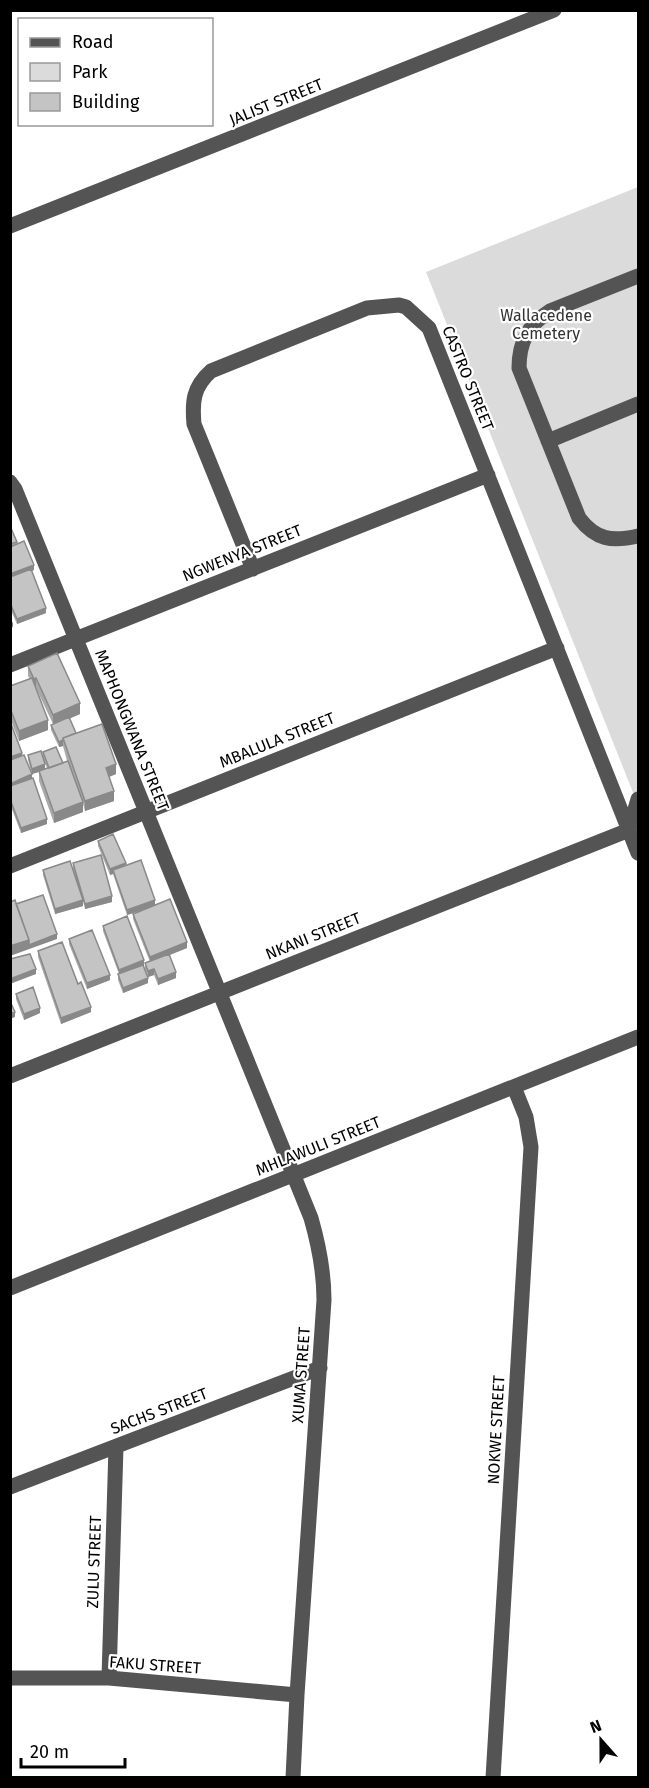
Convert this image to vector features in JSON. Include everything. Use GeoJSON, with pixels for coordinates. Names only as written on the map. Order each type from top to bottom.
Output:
{"type":"FeatureCollection","features":[{"type":"Feature","properties":{"kind":"street","name":"JALIST STREET"},"geometry":{"type":"LineString","coordinates":[[10,226],[554,10]]}},
{"type":"Feature","properties":{"kind":"street"},"geometry":{"type":"LineString","coordinates":[[639,276],[550,311],[532,325],[526,334],[521,345],[519,368],[579,518],[588,529],[613,540],[639,536]]}},
{"type":"Feature","properties":{"kind":"street","name":"CASTRO STREET"},"geometry":{"type":"LineString","coordinates":[[253,569],[194,424],[192,404],[195,390],[202,379],[211,372],[368,308],[391,305],[406,307],[429,328],[639,853]]}},
{"type":"Feature","properties":{"kind":"street"},"geometry":{"type":"LineString","coordinates":[[548,441],[639,404]]}},
{"type":"Feature","properties":{"kind":"street","name":"NGWENYA STREET"},"geometry":{"type":"LineString","coordinates":[[10,665],[488,475]]}},
{"type":"Feature","properties":{"kind":"street","name":"MAPHONGWANA STREET"},"geometry":{"type":"LineString","coordinates":[[10,482],[15,489],[219,993]]}},
{"type":"Feature","properties":{"kind":"street","name":"MBALULA STREET"},"geometry":{"type":"LineString","coordinates":[[10,866],[557,648]]}},
{"type":"Feature","properties":{"kind":"street"},"geometry":{"type":"LineString","coordinates":[[629,830],[639,799]]}},
{"type":"Feature","properties":{"kind":"street","name":"NKANI STREET"},"geometry":{"type":"LineString","coordinates":[[10,1076],[629,830]]}},
{"type":"Feature","properties":{"kind":"street","name":"XUMA STREET"},"geometry":{"type":"LineString","coordinates":[[219,993],[311,1218],[324,1274],[293,1778]]}},
{"type":"Feature","properties":{"kind":"street","name":"MHLAWULI STREET"},"geometry":{"type":"LineString","coordinates":[[10,1288],[639,1037]]}},
{"type":"Feature","properties":{"kind":"street","name":"NOKWE STREET"},"geometry":{"type":"LineString","coordinates":[[493,1778],[531,1147],[526,1117],[514,1087]]}},
{"type":"Feature","properties":{"kind":"street","name":"SACHS STREET"},"geometry":{"type":"LineString","coordinates":[[10,1487],[320,1368]]}},
{"type":"Feature","properties":{"kind":"street","name":"ZULU STREET"},"geometry":{"type":"LineString","coordinates":[[109,1678],[116,1447]]}},
{"type":"Feature","properties":{"kind":"street","name":"FAKU STREET"},"geometry":{"type":"LineString","coordinates":[[10,1678],[109,1678],[297,1695]]}},
{"type":"Feature","properties":{"kind":"green space","name":"Wallacedene Cemetery"},"geometry":{"type":"Polygon","coordinates":[[[638,187],[638,805],[426,272],[638,187]]]}},
{"type":"Feature","properties":{"kind":"building"},"geometry":{"type":"Polygon","coordinates":[[[10,526],[17,542],[10,544],[10,526]]]}},
{"type":"Feature","properties":{"kind":"building"},"geometry":{"type":"Polygon","coordinates":[[[24,541],[34,565],[10,574],[10,547],[24,541]]]}},
{"type":"Feature","properties":{"kind":"building"},"geometry":{"type":"Polygon","coordinates":[[[31,569],[46,608],[17,619],[10,603],[10,577],[31,569]]]}},
{"type":"Feature","properties":{"kind":"building"},"geometry":{"type":"Polygon","coordinates":[[[57,653],[80,703],[53,715],[28,666],[57,653]]]}},
{"type":"Feature","properties":{"kind":"building"},"geometry":{"type":"Polygon","coordinates":[[[32,678],[48,720],[19,731],[10,708],[10,686],[32,678]]]}},
{"type":"Feature","properties":{"kind":"building"},"geometry":{"type":"Polygon","coordinates":[[[69,717],[76,733],[59,742],[51,725],[69,717]]]}},
{"type":"Feature","properties":{"kind":"building"},"geometry":{"type":"Polygon","coordinates":[[[10,721],[22,753],[10,757],[10,721]]]}},
{"type":"Feature","properties":{"kind":"building"},"geometry":{"type":"Polygon","coordinates":[[[102,724],[116,764],[106,768],[114,791],[85,801],[63,738],[102,724]]]}},
{"type":"Feature","properties":{"kind":"building"},"geometry":{"type":"Polygon","coordinates":[[[56,747],[63,763],[49,768],[43,752],[56,747]]]}},
{"type":"Feature","properties":{"kind":"building"},"geometry":{"type":"Polygon","coordinates":[[[41,751],[45,764],[32,769],[28,755],[41,751]]]}},
{"type":"Feature","properties":{"kind":"building"},"geometry":{"type":"Polygon","coordinates":[[[24,755],[32,774],[10,784],[10,760],[24,755]]]}},
{"type":"Feature","properties":{"kind":"building"},"geometry":{"type":"Polygon","coordinates":[[[68,761],[83,802],[54,813],[39,771],[68,761]]]}},
{"type":"Feature","properties":{"kind":"building"},"geometry":{"type":"Polygon","coordinates":[[[33,778],[47,819],[21,828],[10,799],[10,786],[33,778]]]}},
{"type":"Feature","properties":{"kind":"building"},"geometry":{"type":"Polygon","coordinates":[[[113,834],[126,863],[110,869],[98,841],[113,834]]]}},
{"type":"Feature","properties":{"kind":"building"},"geometry":{"type":"Polygon","coordinates":[[[101,855],[112,896],[85,904],[73,863],[101,855]]]}},
{"type":"Feature","properties":{"kind":"building"},"geometry":{"type":"Polygon","coordinates":[[[141,860],[155,900],[127,910],[113,870],[141,860]]]}},
{"type":"Feature","properties":{"kind":"building"},"geometry":{"type":"Polygon","coordinates":[[[70,861],[83,900],[55,909],[43,870],[70,861]]]}},
{"type":"Feature","properties":{"kind":"building"},"geometry":{"type":"Polygon","coordinates":[[[43,895],[57,934],[29,945],[16,904],[43,895]]]}},
{"type":"Feature","properties":{"kind":"building"},"geometry":{"type":"Polygon","coordinates":[[[170,899],[187,942],[150,957],[133,914],[170,899]]]}},
{"type":"Feature","properties":{"kind":"building"},"geometry":{"type":"Polygon","coordinates":[[[15,900],[29,940],[10,946],[10,902],[15,900]]]}},
{"type":"Feature","properties":{"kind":"building"},"geometry":{"type":"Polygon","coordinates":[[[127,916],[144,960],[119,970],[103,926],[127,916]]]}},
{"type":"Feature","properties":{"kind":"building"},"geometry":{"type":"Polygon","coordinates":[[[92,930],[110,975],[87,983],[69,939],[92,930]]]}},
{"type":"Feature","properties":{"kind":"building"},"geometry":{"type":"Polygon","coordinates":[[[62,942],[78,984],[81,982],[91,1007],[61,1018],[38,951],[62,942]]]}},
{"type":"Feature","properties":{"kind":"building"},"geometry":{"type":"Polygon","coordinates":[[[30,954],[36,969],[10,979],[10,959],[30,954]]]}},
{"type":"Feature","properties":{"kind":"building"},"geometry":{"type":"Polygon","coordinates":[[[169,954],[176,972],[158,979],[154,969],[148,971],[145,963],[169,954]]]}},
{"type":"Feature","properties":{"kind":"building"},"geometry":{"type":"Polygon","coordinates":[[[143,965],[148,978],[123,988],[118,974],[143,965]]]}},
{"type":"Feature","properties":{"kind":"building"},"geometry":{"type":"Polygon","coordinates":[[[33,987],[40,1008],[24,1014],[16,994],[33,987]]]}},
{"type":"Feature","properties":{"kind":"building"},"geometry":{"type":"Polygon","coordinates":[[[10,1001],[15,1012],[10,1014],[10,1001]]]}}]}
